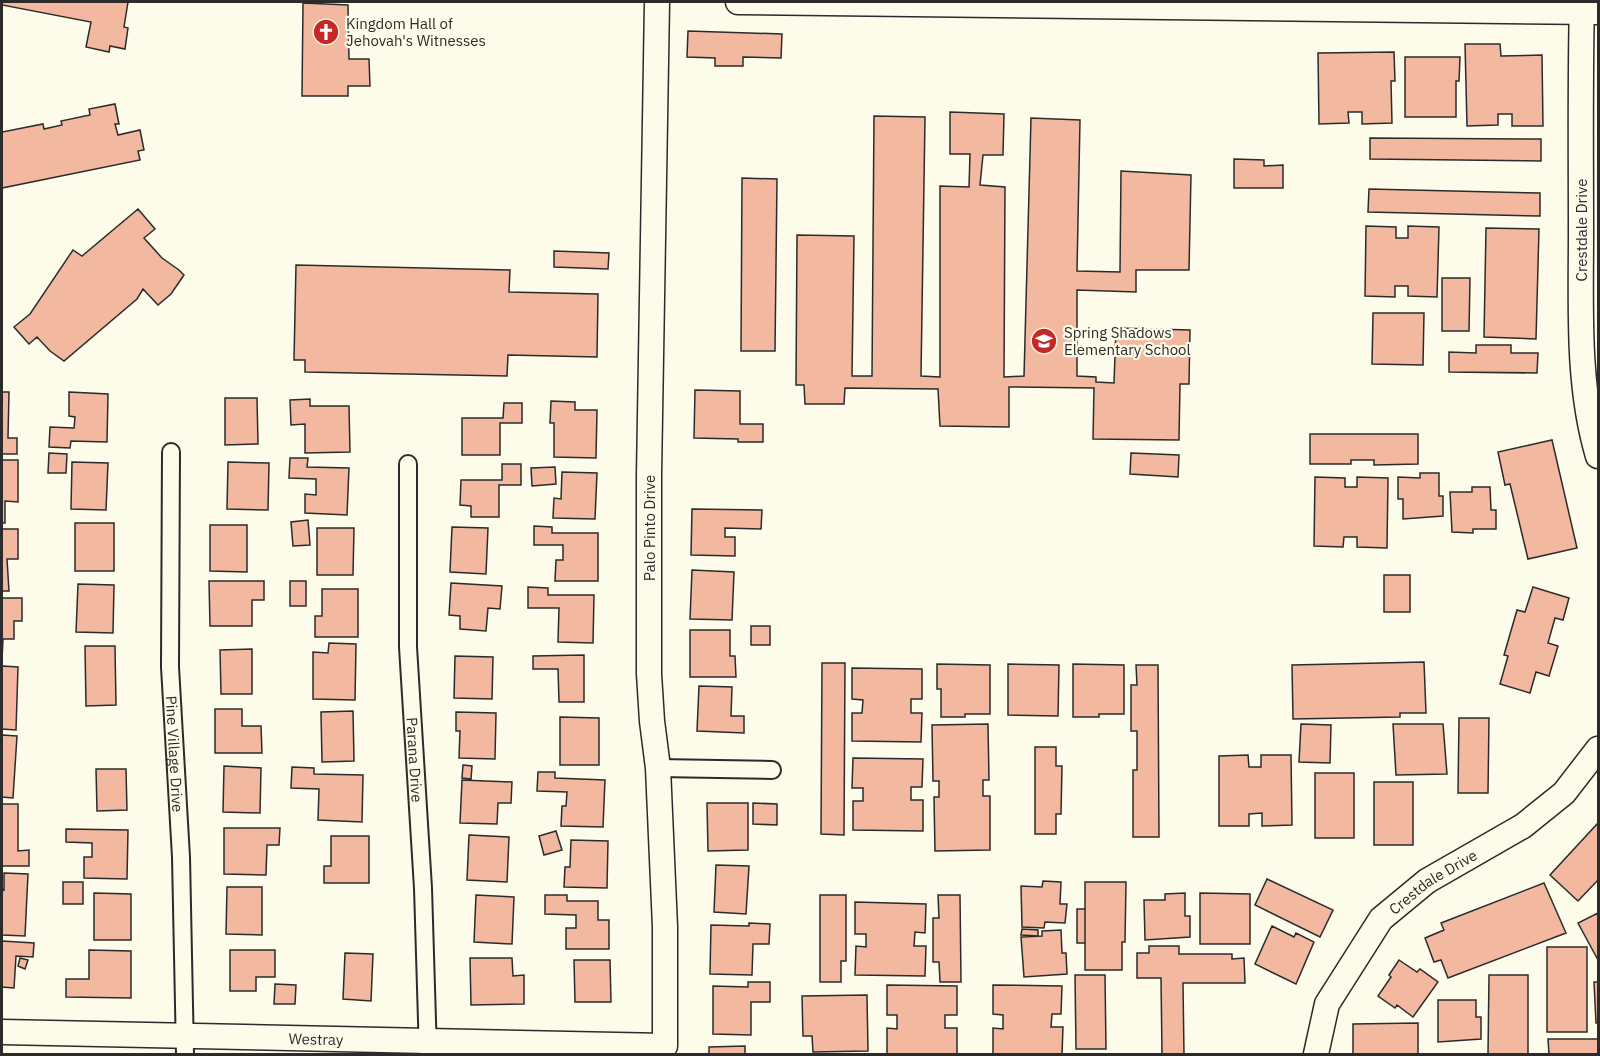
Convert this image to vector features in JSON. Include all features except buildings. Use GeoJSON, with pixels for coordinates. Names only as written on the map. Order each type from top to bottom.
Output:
{"type":"FeatureCollection","features":[{"type":"Feature","properties":{"kind":"street","name":"Palo Pinto Drive"},"geometry":{"type":"LineString","coordinates":[[657,2],[649,475],[649,674],[658,768],[665,927],[665,1050]]}},
{"type":"Feature","properties":{"kind":"street"},"geometry":{"type":"LineString","coordinates":[[738,2],[1588,8]]}},
{"type":"Feature","properties":{"kind":"street","name":"Crestdale Drive"},"geometry":{"type":"LineString","coordinates":[[1588,8],[1580,297],[1587,403],[1591,432],[1599,456]]}},
{"type":"Feature","properties":{"kind":"street","name":"Pine Village Drive"},"geometry":{"type":"LineString","coordinates":[[171,452],[170,667],[181,857],[185,1046]]}},
{"type":"Feature","properties":{"kind":"street","name":"Parana Drive"},"geometry":{"type":"LineString","coordinates":[[408,464],[408,647],[423,888],[428,1049]]}},
{"type":"Feature","properties":{"kind":"street","name":"Crestdale Drive"},"geometry":{"type":"LineString","coordinates":[[1316,1054],[1327,1004],[1381,919],[1427,881],[1523,826],[1564,793],[1599,749]]}},
{"type":"Feature","properties":{"kind":"street"},"geometry":{"type":"LineString","coordinates":[[658,768],[772,770]]}},
{"type":"Feature","properties":{"kind":"street","name":"Westray"},"geometry":{"type":"LineString","coordinates":[[2,1032],[185,1046],[665,1050]]}},
{"type":"Feature","properties":{"kind":"place","name":"Kingdom Hall of Jehovah's Witnesses"},"geometry":{"type":"Point","coordinates":[326,32]}},
{"type":"Feature","properties":{"kind":"place","name":"Spring Shadows Elementary School"},"geometry":{"type":"Point","coordinates":[1044,341]}}]}
